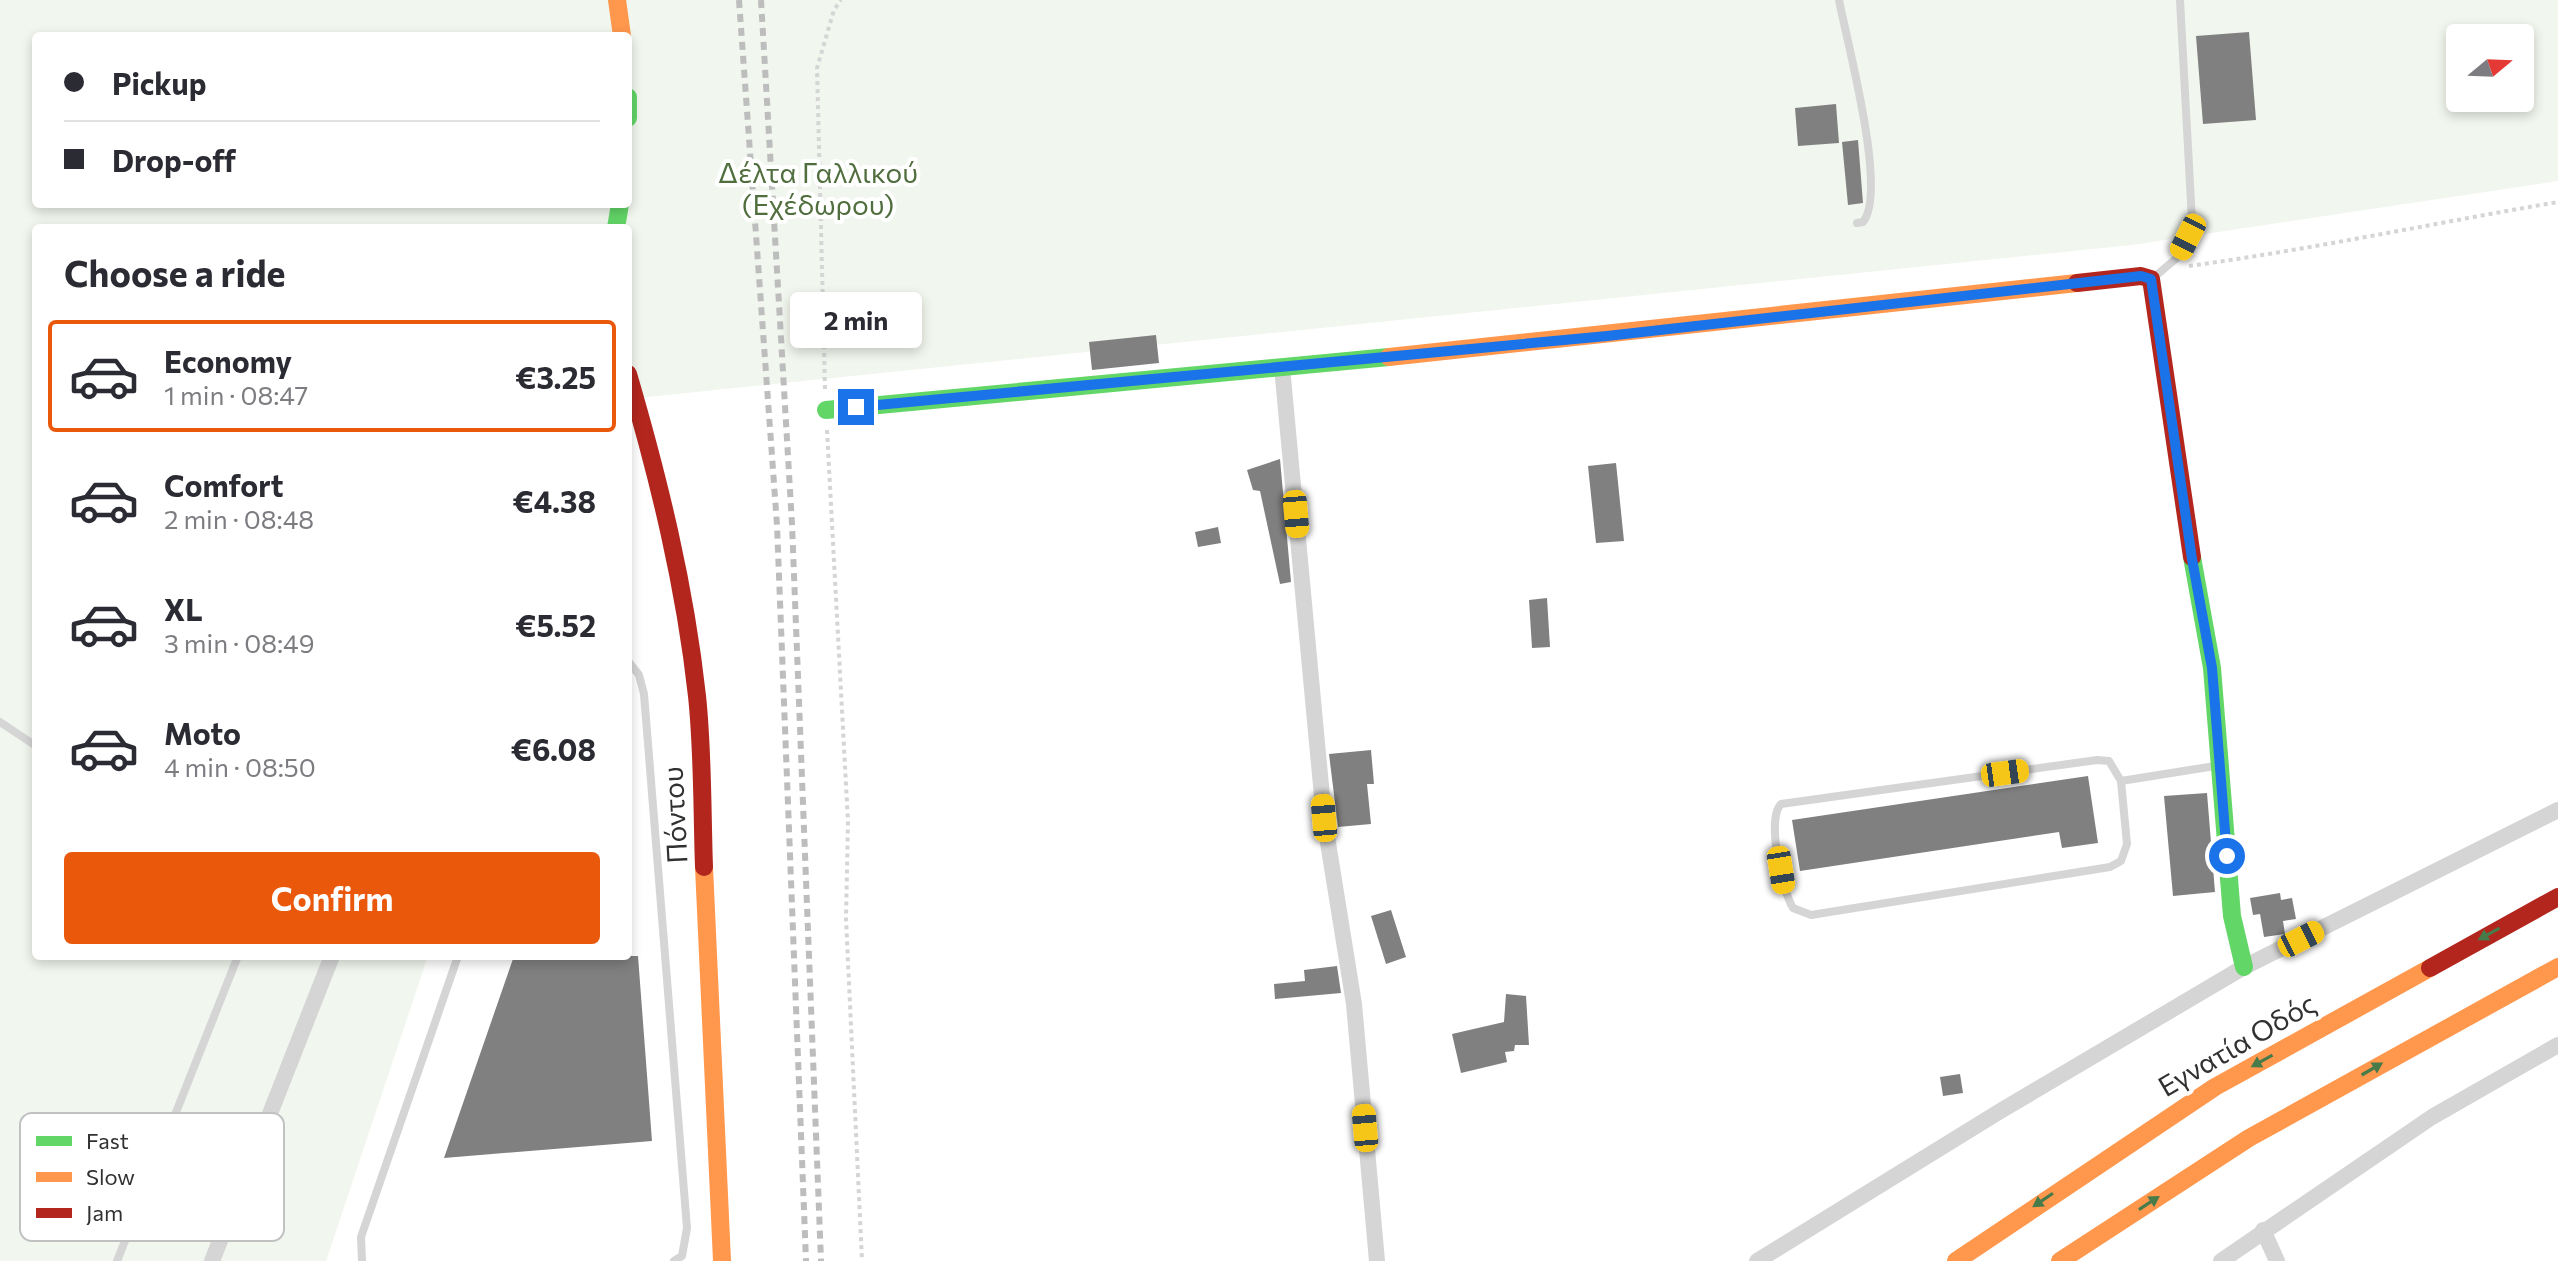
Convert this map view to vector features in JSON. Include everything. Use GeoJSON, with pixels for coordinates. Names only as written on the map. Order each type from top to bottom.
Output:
{"type":"FeatureCollection","features":[{"type":"Feature","properties":{"kind":"main road"},"geometry":{"type":"LineString","coordinates":[[617,0],[621,32]]}},
{"type":"Feature","properties":{"kind":"main road"},"geometry":{"type":"LineString","coordinates":[[826,410],[1813,315],[2159,274],[2192,559],[2212,668],[2232,916],[2244,967]]}},
{"type":"Feature","properties":{"kind":"main road","name":"Πόντου"},"geometry":{"type":"LineString","coordinates":[[632,388],[669,520],[687,608],[696,684],[722,1261]]}},
{"type":"Feature","properties":{"kind":"main road","name":"Εγνατία Οδός"},"geometry":{"type":"LineString","coordinates":[[1956,1261],[2215,1087],[2558,897]]}},
{"type":"Feature","properties":{"kind":"main road"},"geometry":{"type":"LineString","coordinates":[[2060,1261],[2249,1138],[2558,967]]}},
{"type":"Feature","properties":{"kind":"street"},"geometry":{"type":"LineString","coordinates":[[1282,367],[1324,818],[1354,1004],[1377,1261]]}},
{"type":"Feature","properties":{"kind":"street"},"geometry":{"type":"LineString","coordinates":[[1757,1261],[2002,1110],[2244,967],[2558,810]]}},
{"type":"Feature","properties":{"kind":"street"},"geometry":{"type":"LineString","coordinates":[[270,1113],[330,960]]}},
{"type":"Feature","properties":{"kind":"street"},"geometry":{"type":"LineString","coordinates":[[2221,1261],[2432,1117],[2558,1045]]}},
{"type":"Feature","properties":{"kind":"street"},"geometry":{"type":"LineString","coordinates":[[2263,1230],[2277,1261]]}},
{"type":"Feature","properties":{"kind":"street"},"geometry":{"type":"LineString","coordinates":[[212,1261],[220,1241]]}},
{"type":"Feature","properties":{"kind":"lane"},"geometry":{"type":"LineString","coordinates":[[1839,0],[1856,86],[1865,111],[1870,207],[1868,216],[1857,223]]}},
{"type":"Feature","properties":{"kind":"lane"},"geometry":{"type":"LineString","coordinates":[[2159,274],[2188,237],[2193,200],[2180,0]]}},
{"type":"Feature","properties":{"kind":"lane"},"geometry":{"type":"LineString","coordinates":[[632,666],[639,675],[644,694],[687,1228],[682,1256],[674,1261]]}},
{"type":"Feature","properties":{"kind":"lane"},"geometry":{"type":"LineString","coordinates":[[0,722],[32,743]]}},
{"type":"Feature","properties":{"kind":"lane"},"geometry":{"type":"LineString","coordinates":[[2097,760],[2109,761],[2121,781],[2127,844],[2121,861],[2110,867],[1811,915],[1793,908],[1786,896],[1773,819],[1781,804],[2097,760]]}},
{"type":"Feature","properties":{"kind":"lane"},"geometry":{"type":"LineString","coordinates":[[2121,781],[2220,766]]}},
{"type":"Feature","properties":{"kind":"lane"},"geometry":{"type":"LineString","coordinates":[[176,1113],[236,960]]}},
{"type":"Feature","properties":{"kind":"lane"},"geometry":{"type":"LineString","coordinates":[[362,1261],[361,1237],[457,960]]}},
{"type":"Feature","properties":{"kind":"lane"},"geometry":{"type":"LineString","coordinates":[[117,1261],[125,1241]]}},
{"type":"Feature","properties":{"kind":"path"},"geometry":{"type":"LineString","coordinates":[[841,0],[834,10],[817,68],[826,410],[848,822],[846,919],[862,1261]]}},
{"type":"Feature","properties":{"kind":"path"},"geometry":{"type":"LineString","coordinates":[[2159,274],[2558,202]]}},
{"type":"Feature","properties":{"kind":"green space","name":"Δέλτα Γαλλικού (Εχέδωρου)"},"geometry":{"type":"Polygon","coordinates":[[[0,0],[2558,0],[2558,181],[2132,245],[632,399],[632,224],[32,224],[32,960],[427,960],[326,1261],[0,1261],[0,0]]]}},
{"type":"Feature","properties":{"kind":"building"},"geometry":{"type":"Polygon","coordinates":[[[2249,32],[2256,120],[2203,124],[2196,36],[2249,32]]]}},
{"type":"Feature","properties":{"kind":"building"},"geometry":{"type":"Polygon","coordinates":[[[1836,104],[1839,143],[1798,146],[1795,108],[1836,104]]]}},
{"type":"Feature","properties":{"kind":"building"},"geometry":{"type":"Polygon","coordinates":[[[1858,140],[1863,203],[1848,205],[1842,142],[1858,140]]]}},
{"type":"Feature","properties":{"kind":"building"},"geometry":{"type":"Polygon","coordinates":[[[1156,335],[1159,363],[1092,370],[1089,342],[1156,335]]]}},
{"type":"Feature","properties":{"kind":"building"},"geometry":{"type":"Polygon","coordinates":[[[1280,459],[1291,582],[1280,584],[1260,491],[1253,490],[1247,470],[1280,459]]]}},
{"type":"Feature","properties":{"kind":"building"},"geometry":{"type":"Polygon","coordinates":[[[1616,463],[1624,541],[1596,543],[1588,466],[1616,463]]]}},
{"type":"Feature","properties":{"kind":"building"},"geometry":{"type":"Polygon","coordinates":[[[1218,527],[1221,543],[1198,547],[1195,532],[1218,527]]]}},
{"type":"Feature","properties":{"kind":"building"},"geometry":{"type":"Polygon","coordinates":[[[1547,598],[1550,647],[1532,648],[1529,600],[1547,598]]]}},
{"type":"Feature","properties":{"kind":"building"},"geometry":{"type":"Polygon","coordinates":[[[1371,750],[1374,784],[1367,784],[1371,824],[1338,827],[1329,754],[1371,750]]]}},
{"type":"Feature","properties":{"kind":"building"},"geometry":{"type":"Polygon","coordinates":[[[2088,776],[2098,843],[2062,848],[2059,832],[1800,871],[1792,820],[2088,776]]]}},
{"type":"Feature","properties":{"kind":"building"},"geometry":{"type":"Polygon","coordinates":[[[2207,793],[2215,892],[2173,896],[2164,796],[2207,793]]]}},
{"type":"Feature","properties":{"kind":"building"},"geometry":{"type":"Polygon","coordinates":[[[2280,893],[2281,900],[2292,898],[2296,919],[2283,921],[2285,934],[2264,937],[2260,914],[2253,915],[2250,898],[2280,893]]]}},
{"type":"Feature","properties":{"kind":"building"},"geometry":{"type":"Polygon","coordinates":[[[1391,910],[1406,957],[1386,964],[1371,916],[1391,910]]]}},
{"type":"Feature","properties":{"kind":"building"},"geometry":{"type":"Polygon","coordinates":[[[632,956],[638,956],[652,1141],[444,1158],[513,960],[632,960],[632,956]]]}},
{"type":"Feature","properties":{"kind":"building"},"geometry":{"type":"Polygon","coordinates":[[[1337,966],[1341,993],[1275,999],[1274,984],[1305,981],[1304,970],[1337,966]]]}},
{"type":"Feature","properties":{"kind":"building"},"geometry":{"type":"Polygon","coordinates":[[[1506,994],[1526,996],[1529,1045],[1515,1045],[1514,1051],[1505,1052],[1507,1062],[1461,1073],[1452,1034],[1504,1022],[1506,994]]]}},
{"type":"Feature","properties":{"kind":"building"},"geometry":{"type":"Polygon","coordinates":[[[1960,1074],[1963,1093],[1943,1096],[1940,1077],[1960,1074]]]}},
{"type":"Feature","properties":{"kind":"railway"},"geometry":{"type":"LineString","coordinates":[[739,0],[777,525],[806,1261]]}},
{"type":"Feature","properties":{"kind":"railway"},"geometry":{"type":"LineString","coordinates":[[761,0],[792,524],[821,1261]]}},
{"type":"Feature","properties":{"kind":"traffic: fast"},"geometry":{"type":"LineString","coordinates":[[617,224],[619,208]]}},
{"type":"Feature","properties":{"kind":"traffic: fast"},"geometry":{"type":"LineString","coordinates":[[826,410],[1389,357]]}},
{"type":"Feature","properties":{"kind":"traffic: fast"},"geometry":{"type":"LineString","coordinates":[[2192,557],[2212,668],[2232,916],[2244,967]]}},
{"type":"Feature","properties":{"kind":"traffic: slow"},"geometry":{"type":"LineString","coordinates":[[617,0],[621,32]]}},
{"type":"Feature","properties":{"kind":"traffic: slow"},"geometry":{"type":"LineString","coordinates":[[1389,357],[2077,283]]}},
{"type":"Feature","properties":{"kind":"traffic: slow"},"geometry":{"type":"LineString","coordinates":[[704,867],[722,1261]]}},
{"type":"Feature","properties":{"kind":"traffic: slow"},"geometry":{"type":"LineString","coordinates":[[2060,1261],[2249,1138],[2558,967]]}},
{"type":"Feature","properties":{"kind":"traffic: slow"},"geometry":{"type":"LineString","coordinates":[[1956,1261],[2215,1087],[2430,968]]}},
{"type":"Feature","properties":{"kind":"traffic: jam"},"geometry":{"type":"LineString","coordinates":[[2077,283],[2141,276],[2151,279],[2192,557]]}},
{"type":"Feature","properties":{"kind":"traffic: jam"},"geometry":{"type":"LineString","coordinates":[[632,389],[670,534],[686,614],[700,738],[704,867]]}},
{"type":"Feature","properties":{"kind":"traffic: jam"},"geometry":{"type":"LineString","coordinates":[[2430,968],[2558,897]]}},
{"type":"Feature","properties":{"kind":"route"},"geometry":{"type":"LineString","coordinates":[[856,407],[1813,315],[2141,276],[2151,279],[2156,292],[2192,559],[2212,668],[2227,856]]}}]}
